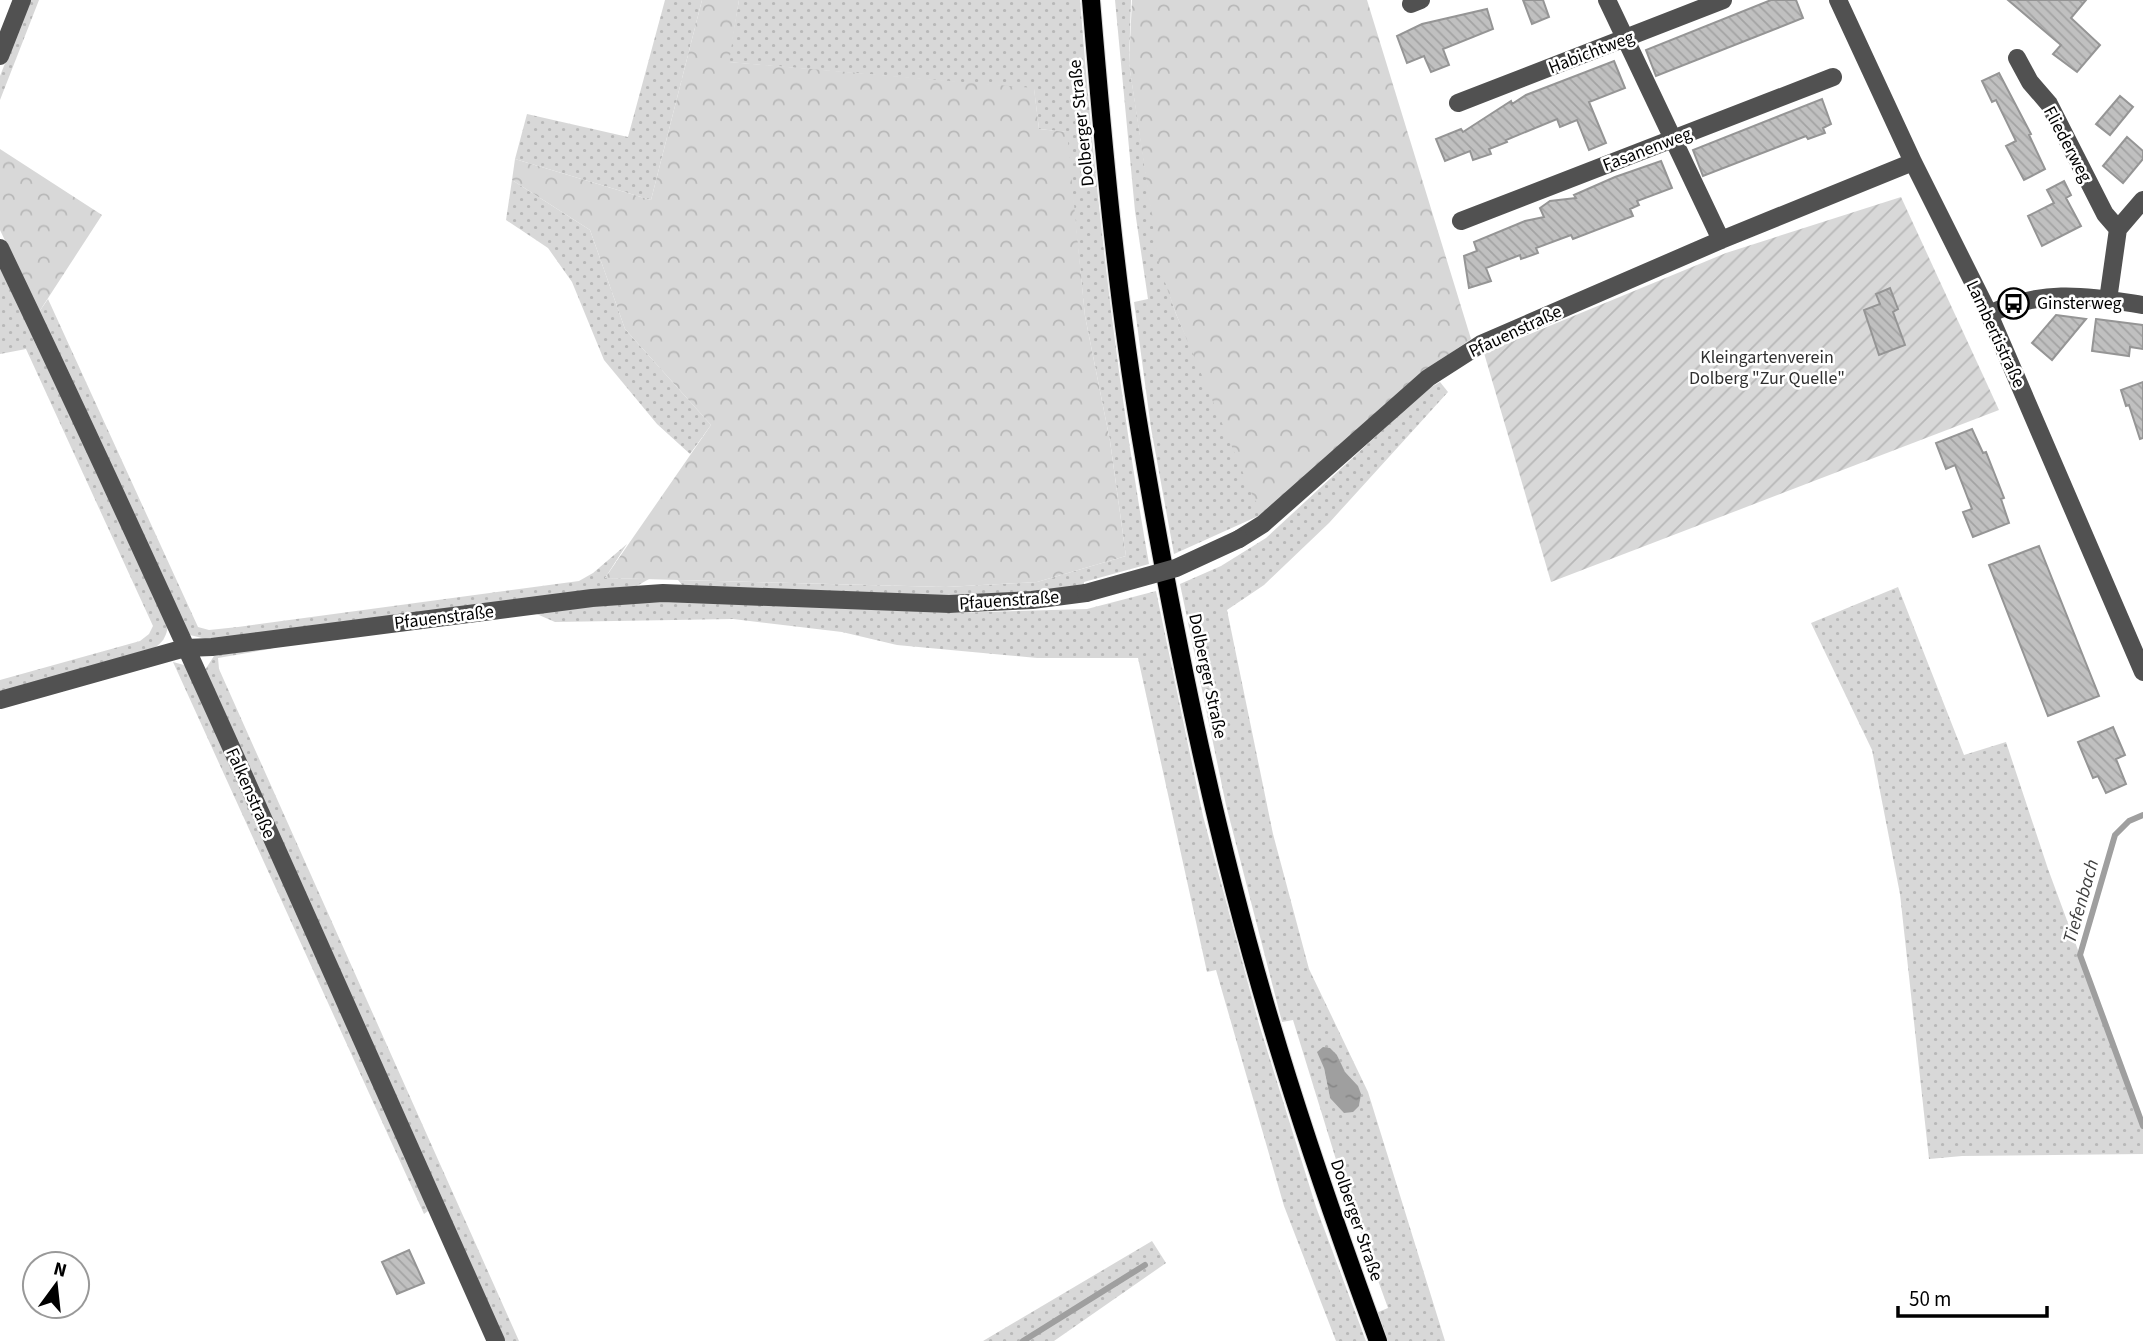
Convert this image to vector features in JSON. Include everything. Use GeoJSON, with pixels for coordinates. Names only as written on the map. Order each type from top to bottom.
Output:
{"type":"FeatureCollection","features":[{"type":"Feature","properties":{"kind":"main road","name":"Dolberger Straße"},"geometry":{"type":"LineString","coordinates":[[1091,0],[1109,185],[1138,416],[1186,680],[1214,807],[1269,1017],[1327,1200],[1378,1341]]}},
{"type":"Feature","properties":{"kind":"street"},"geometry":{"type":"LineString","coordinates":[[0,56],[22,0]]}},
{"type":"Feature","properties":{"kind":"street"},"geometry":{"type":"LineString","coordinates":[[1607,0],[1721,240]]}},
{"type":"Feature","properties":{"kind":"street","name":"Habichtweg"},"geometry":{"type":"LineString","coordinates":[[1458,103],[1723,0]]}},
{"type":"Feature","properties":{"kind":"street","name":"Lambertistraße"},"geometry":{"type":"LineString","coordinates":[[1838,0],[1913,162],[1989,314],[2143,672]]}},
{"type":"Feature","properties":{"kind":"street","name":"Fliederweg"},"geometry":{"type":"LineString","coordinates":[[2017,58],[2030,82],[2049,104],[2105,214],[2119,229]]}},
{"type":"Feature","properties":{"kind":"street","name":"Fasanenweg"},"geometry":{"type":"LineString","coordinates":[[1461,221],[1833,77]]}},
{"type":"Feature","properties":{"kind":"street","name":"Pfauenstraße"},"geometry":{"type":"LineString","coordinates":[[0,700],[185,648],[592,598],[651,594],[949,604],[1032,600],[1086,593],[1176,568],[1239,540],[1262,524],[1428,378],[1481,344],[1721,240],[1913,162]]}},
{"type":"Feature","properties":{"kind":"street"},"geometry":{"type":"LineString","coordinates":[[2108,300],[2119,229],[2143,200]]}},
{"type":"Feature","properties":{"kind":"street","name":"Falkenstraße"},"geometry":{"type":"LineString","coordinates":[[0,248],[185,648],[438,1206],[496,1341]]}},
{"type":"Feature","properties":{"kind":"street"},"geometry":{"type":"LineString","coordinates":[[1989,314],[2014,303],[2051,295],[2143,305]]}},
{"type":"Feature","properties":{"kind":"green space"},"geometry":{"type":"Polygon","coordinates":[[[30,0],[39,0],[0,100],[0,76],[30,0]]]}},
{"type":"Feature","properties":{"kind":"green space"},"geometry":{"type":"Polygon","coordinates":[[[665,0],[702,0],[651,200],[515,159],[527,114],[628,137],[665,0]]]}},
{"type":"Feature","properties":{"kind":"green space"},"geometry":{"type":"Polygon","coordinates":[[[702,0],[739,0],[729,62],[1034,88],[1039,129],[1067,132],[1085,316],[1110,441],[1126,556],[1037,582],[946,587],[605,578],[711,425],[625,329],[590,230],[512,180],[515,159],[651,200],[702,0]]]}},
{"type":"Feature","properties":{"kind":"green space"},"geometry":{"type":"Polygon","coordinates":[[[739,0],[1080,0],[1108,283],[1126,424],[1149,564],[1084,582],[1084,588],[985,597],[683,586],[678,580],[946,587],[1037,582],[1126,556],[1110,441],[1085,316],[1066,132],[1039,129],[1034,89],[728,62],[739,0]]]}},
{"type":"Feature","properties":{"kind":"green space"},"geometry":{"type":"Polygon","coordinates":[[[1115,0],[1131,0],[1129,64],[1160,265],[1176,314],[1265,513],[1174,554],[1151,428],[1134,302],[1148,299],[1135,211],[1115,0]]]}},
{"type":"Feature","properties":{"kind":"green space"},"geometry":{"type":"Polygon","coordinates":[[[1132,0],[1367,0],[1471,339],[1422,373],[1265,513],[1254,499],[1176,314],[1159,265],[1129,64],[1132,0]]]}},
{"type":"Feature","properties":{"kind":"green space"},"geometry":{"type":"Polygon","coordinates":[[[0,149],[102,215],[39,312],[0,230],[0,149]]]}},
{"type":"Feature","properties":{"kind":"green space"},"geometry":{"type":"Polygon","coordinates":[[[512,180],[590,230],[625,329],[711,425],[690,454],[657,424],[604,360],[572,282],[548,248],[506,220],[512,180]]]}},
{"type":"Feature","properties":{"kind":"green space","name":"Kleingartenverein Dolberg \"Zur Quelle\""},"geometry":{"type":"Polygon","coordinates":[[[1901,197],[1999,410],[1551,582],[1484,353],[1726,253],[1901,197]]]}},
{"type":"Feature","properties":{"kind":"green space"},"geometry":{"type":"Polygon","coordinates":[[[0,261],[168,625],[162,641],[148,652],[0,694],[0,680],[140,641],[149,634],[153,626],[26,349],[0,354],[0,261]]]}},
{"type":"Feature","properties":{"kind":"green space"},"geometry":{"type":"Polygon","coordinates":[[[48,299],[198,627],[209,630],[238,627],[579,581],[593,573],[627,544],[605,578],[649,579],[635,587],[214,641],[190,635],[181,622],[39,312],[48,299]]]}},
{"type":"Feature","properties":{"kind":"green space"},"geometry":{"type":"Polygon","coordinates":[[[1440,382],[1448,392],[1329,523],[1264,585],[1227,610],[1273,834],[1309,969],[1368,1092],[1445,1341],[1387,1341],[1376,1313],[1388,1308],[1346,1192],[1293,1020],[1282,1022],[1226,805],[1180,584],[1221,566],[1266,538],[1426,390],[1440,382]],[[1337,1055],[1324,1068],[1330,1098],[1359,1106],[1359,1091],[1347,1076],[1337,1055]]]}},
{"type":"Feature","properties":{"kind":"green space"},"geometry":{"type":"Polygon","coordinates":[[[1898,587],[1964,755],[2006,742],[2048,869],[2143,1126],[2143,1154],[1962,1156],[1929,1159],[1900,894],[1872,750],[1811,623],[1898,587]]]}},
{"type":"Feature","properties":{"kind":"green space"},"geometry":{"type":"Polygon","coordinates":[[[1156,591],[1203,816],[1259,1024],[1316,1207],[1366,1341],[1336,1341],[1284,1206],[1216,970],[1207,972],[1138,658],[1037,658],[897,645],[842,632],[733,619],[555,622],[532,612],[624,603],[670,602],[746,602],[950,613],[1087,609],[1156,591]]]}},
{"type":"Feature","properties":{"kind":"green space"},"geometry":{"type":"Polygon","coordinates":[[[295,642],[218,658],[219,669],[519,1341],[503,1341],[205,670],[214,656],[295,642]]]}},
{"type":"Feature","properties":{"kind":"green space"},"geometry":{"type":"Polygon","coordinates":[[[173,662],[184,665],[190,672],[432,1208],[424,1214],[173,662]]]}},
{"type":"Feature","properties":{"kind":"green space"},"geometry":{"type":"Polygon","coordinates":[[[1152,1241],[1166,1263],[1054,1341],[983,1341],[1152,1241]]]}},
{"type":"Feature","properties":{"kind":"water"},"geometry":{"type":"Polygon","coordinates":[[[1323,1047],[1330,1048],[1337,1055],[1345,1072],[1358,1086],[1361,1094],[1359,1106],[1353,1112],[1344,1113],[1330,1098],[1324,1068],[1317,1052],[1323,1047]]]}},
{"type":"Feature","properties":{"kind":"building"},"geometry":{"type":"Polygon","coordinates":[[[1523,0],[1543,0],[1549,17],[1532,24],[1523,0]]]}},
{"type":"Feature","properties":{"kind":"building"},"geometry":{"type":"Polygon","coordinates":[[[1771,0],[1796,0],[1803,18],[1656,76],[1646,50],[1771,0]]]}},
{"type":"Feature","properties":{"kind":"building"},"geometry":{"type":"Polygon","coordinates":[[[2008,0],[2086,0],[2071,18],[2100,45],[2077,72],[2053,54],[2061,45],[2008,0]]]}},
{"type":"Feature","properties":{"kind":"building"},"geometry":{"type":"Polygon","coordinates":[[[1487,9],[1493,29],[1443,49],[1449,65],[1431,72],[1424,56],[1407,63],[1397,36],[1422,24],[1487,9]]]}},
{"type":"Feature","properties":{"kind":"building"},"geometry":{"type":"Polygon","coordinates":[[[1614,61],[1625,88],[1589,102],[1606,143],[1589,150],[1577,120],[1560,127],[1557,119],[1489,149],[1491,154],[1473,160],[1470,151],[1445,161],[1436,139],[1461,129],[1463,132],[1511,101],[1512,104],[1526,95],[1614,61]]]}},
{"type":"Feature","properties":{"kind":"building"},"geometry":{"type":"Polygon","coordinates":[[[1999,73],[2031,134],[2029,135],[2045,169],[2024,180],[2006,146],[2016,141],[1996,100],[1992,102],[1982,81],[1999,73]]]}},
{"type":"Feature","properties":{"kind":"building"},"geometry":{"type":"Polygon","coordinates":[[[2120,96],[2133,107],[2110,135],[2096,124],[2120,96]]]}},
{"type":"Feature","properties":{"kind":"building"},"geometry":{"type":"Polygon","coordinates":[[[1822,99],[1831,124],[1823,128],[1825,133],[1808,139],[1806,136],[1703,176],[1693,150],[1822,99]]]}},
{"type":"Feature","properties":{"kind":"building"},"geometry":{"type":"Polygon","coordinates":[[[2127,137],[2143,151],[2143,159],[2123,183],[2103,166],[2127,137]]]}},
{"type":"Feature","properties":{"kind":"building"},"geometry":{"type":"Polygon","coordinates":[[[1661,161],[1672,188],[1637,201],[1639,205],[1630,209],[1633,216],[1573,239],[1571,235],[1536,248],[1538,253],[1521,259],[1520,255],[1486,268],[1491,281],[1469,288],[1464,256],[1477,251],[1474,242],[1525,221],[1544,217],[1540,208],[1550,201],[1576,198],[1574,195],[1615,177],[1661,161]]]}},
{"type":"Feature","properties":{"kind":"building"},"geometry":{"type":"Polygon","coordinates":[[[2064,181],[2071,195],[2066,198],[2081,226],[2042,246],[2028,216],[2054,203],[2047,190],[2064,181]]]}},
{"type":"Feature","properties":{"kind":"building"},"geometry":{"type":"Polygon","coordinates":[[[1890,288],[1898,309],[1893,312],[1905,345],[1879,355],[1864,310],[1880,304],[1876,294],[1890,288]]]}},
{"type":"Feature","properties":{"kind":"building"},"geometry":{"type":"Polygon","coordinates":[[[2056,315],[2086,319],[2052,360],[2032,343],[2056,315]]]}},
{"type":"Feature","properties":{"kind":"building"},"geometry":{"type":"Polygon","coordinates":[[[2096,319],[2143,325],[2143,349],[2130,347],[2129,356],[2092,351],[2096,319]]]}},
{"type":"Feature","properties":{"kind":"building"},"geometry":{"type":"Polygon","coordinates":[[[2143,382],[2143,438],[2140,439],[2121,390],[2143,382]]]}},
{"type":"Feature","properties":{"kind":"building"},"geometry":{"type":"Polygon","coordinates":[[[1972,429],[1983,453],[1986,452],[2004,498],[2001,499],[2009,523],[1973,537],[1963,512],[1972,509],[1955,465],[1946,469],[1936,443],[1972,429]]]}},
{"type":"Feature","properties":{"kind":"building"},"geometry":{"type":"Polygon","coordinates":[[[2039,546],[2099,696],[2048,716],[1989,565],[2039,546]]]}},
{"type":"Feature","properties":{"kind":"building"},"geometry":{"type":"Polygon","coordinates":[[[2113,727],[2125,755],[2116,759],[2126,784],[2106,793],[2098,776],[2093,778],[2078,742],[2113,727]]]}},
{"type":"Feature","properties":{"kind":"building"},"geometry":{"type":"Polygon","coordinates":[[[409,1250],[424,1283],[397,1294],[382,1262],[409,1250]]]}},
{"type":"Feature","properties":{"kind":"waterway","name":"Tiefenbach"},"geometry":{"type":"LineString","coordinates":[[2143,815],[2129,821],[2115,835],[2080,955],[2143,1126]]}},
{"type":"Feature","properties":{"kind":"waterway"},"geometry":{"type":"LineString","coordinates":[[1023,1341],[1145,1265]]}},
{"type":"Feature","properties":{"kind":"place","name":"Ginsterweg"},"geometry":{"type":"Point","coordinates":[2014,303]}}]}
